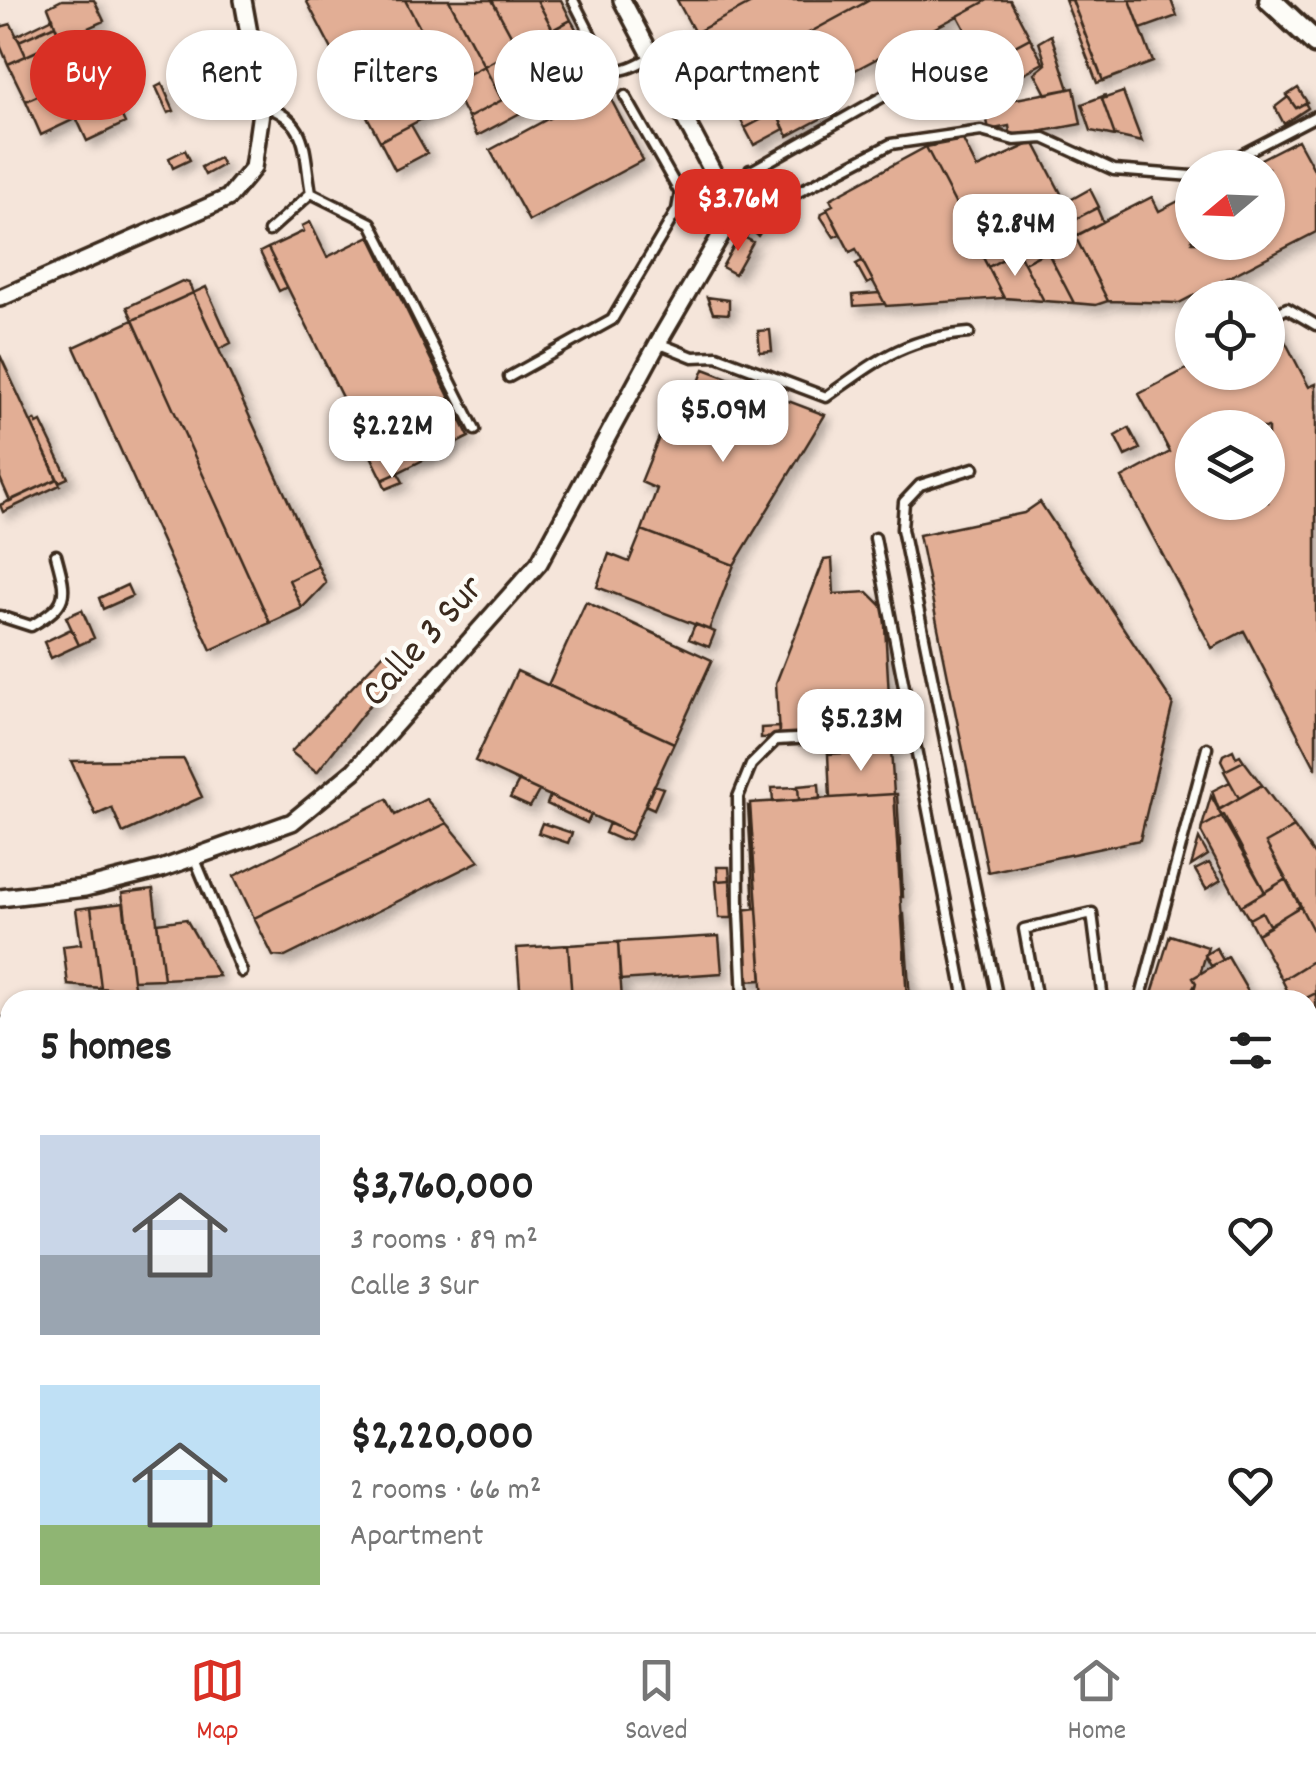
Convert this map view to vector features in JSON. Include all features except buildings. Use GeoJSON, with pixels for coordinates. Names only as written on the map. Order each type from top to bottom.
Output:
{"type":"FeatureCollection","features":[{"type":"Feature","properties":{"kind":"street"},"geometry":{"type":"LineString","coordinates":[[243,0],[248,30]]}},
{"type":"Feature","properties":{"kind":"street"},"geometry":{"type":"LineString","coordinates":[[622,0],[639,32]]}},
{"type":"Feature","properties":{"kind":"street"},"geometry":{"type":"LineString","coordinates":[[1270,0],[1316,43]]}},
{"type":"Feature","properties":{"kind":"street"},"geometry":{"type":"LineString","coordinates":[[0,298],[228,198],[253,168],[260,120]]}},
{"type":"Feature","properties":{"kind":"street"},"geometry":{"type":"LineString","coordinates":[[685,120],[718,182],[730,221]]}},
{"type":"Feature","properties":{"kind":"street","name":"Calle 3 Sur"},"geometry":{"type":"LineString","coordinates":[[0,898],[85,888],[161,869],[292,822],[354,771],[538,564],[658,343],[730,221]]}},
{"type":"Feature","properties":{"kind":"lane"},"geometry":{"type":"LineString","coordinates":[[573,0],[612,70],[620,71],[639,63]]}},
{"type":"Feature","properties":{"kind":"lane"},"geometry":{"type":"LineString","coordinates":[[509,377],[612,320],[677,210],[680,193],[625,96]]}},
{"type":"Feature","properties":{"kind":"lane"},"geometry":{"type":"LineString","coordinates":[[680,193],[750,170],[875,101]]}},
{"type":"Feature","properties":{"kind":"lane"},"geometry":{"type":"LineString","coordinates":[[1251,150],[1316,116]]}},
{"type":"Feature","properties":{"kind":"lane"},"geometry":{"type":"LineString","coordinates":[[291,120],[299,129],[311,193]]}},
{"type":"Feature","properties":{"kind":"lane"},"geometry":{"type":"LineString","coordinates":[[730,221],[766,208],[891,144],[981,131],[1014,140],[1044,138],[1114,170],[1175,175]]}},
{"type":"Feature","properties":{"kind":"lane"},"geometry":{"type":"LineString","coordinates":[[750,170],[766,208]]}},
{"type":"Feature","properties":{"kind":"lane"},"geometry":{"type":"LineString","coordinates":[[269,231],[311,193]]}},
{"type":"Feature","properties":{"kind":"lane"},"geometry":{"type":"LineString","coordinates":[[311,193],[371,224],[475,430]]}},
{"type":"Feature","properties":{"kind":"lane"},"geometry":{"type":"LineString","coordinates":[[1285,309],[1316,325]]}},
{"type":"Feature","properties":{"kind":"lane"},"geometry":{"type":"LineString","coordinates":[[658,343],[692,357],[717,356],[826,397],[887,353],[935,336],[969,333]]}},
{"type":"Feature","properties":{"kind":"lane"},"geometry":{"type":"LineString","coordinates":[[974,468],[920,484],[904,502],[902,529],[996,990]]}},
{"type":"Feature","properties":{"kind":"lane"},"geometry":{"type":"LineString","coordinates":[[875,538],[963,990]]}},
{"type":"Feature","properties":{"kind":"lane"},"geometry":{"type":"LineString","coordinates":[[0,616],[31,626],[58,610],[65,591],[56,554]]}},
{"type":"Feature","properties":{"kind":"lane"},"geometry":{"type":"LineString","coordinates":[[743,990],[738,797],[751,764],[776,740],[912,734]]}},
{"type":"Feature","properties":{"kind":"lane"},"geometry":{"type":"LineString","coordinates":[[1143,990],[1206,748]]}},
{"type":"Feature","properties":{"kind":"lane"},"geometry":{"type":"LineString","coordinates":[[194,857],[242,972]]}},
{"type":"Feature","properties":{"kind":"lane"},"geometry":{"type":"LineString","coordinates":[[1035,990],[1024,928],[1092,913],[1102,990]]}}]}
